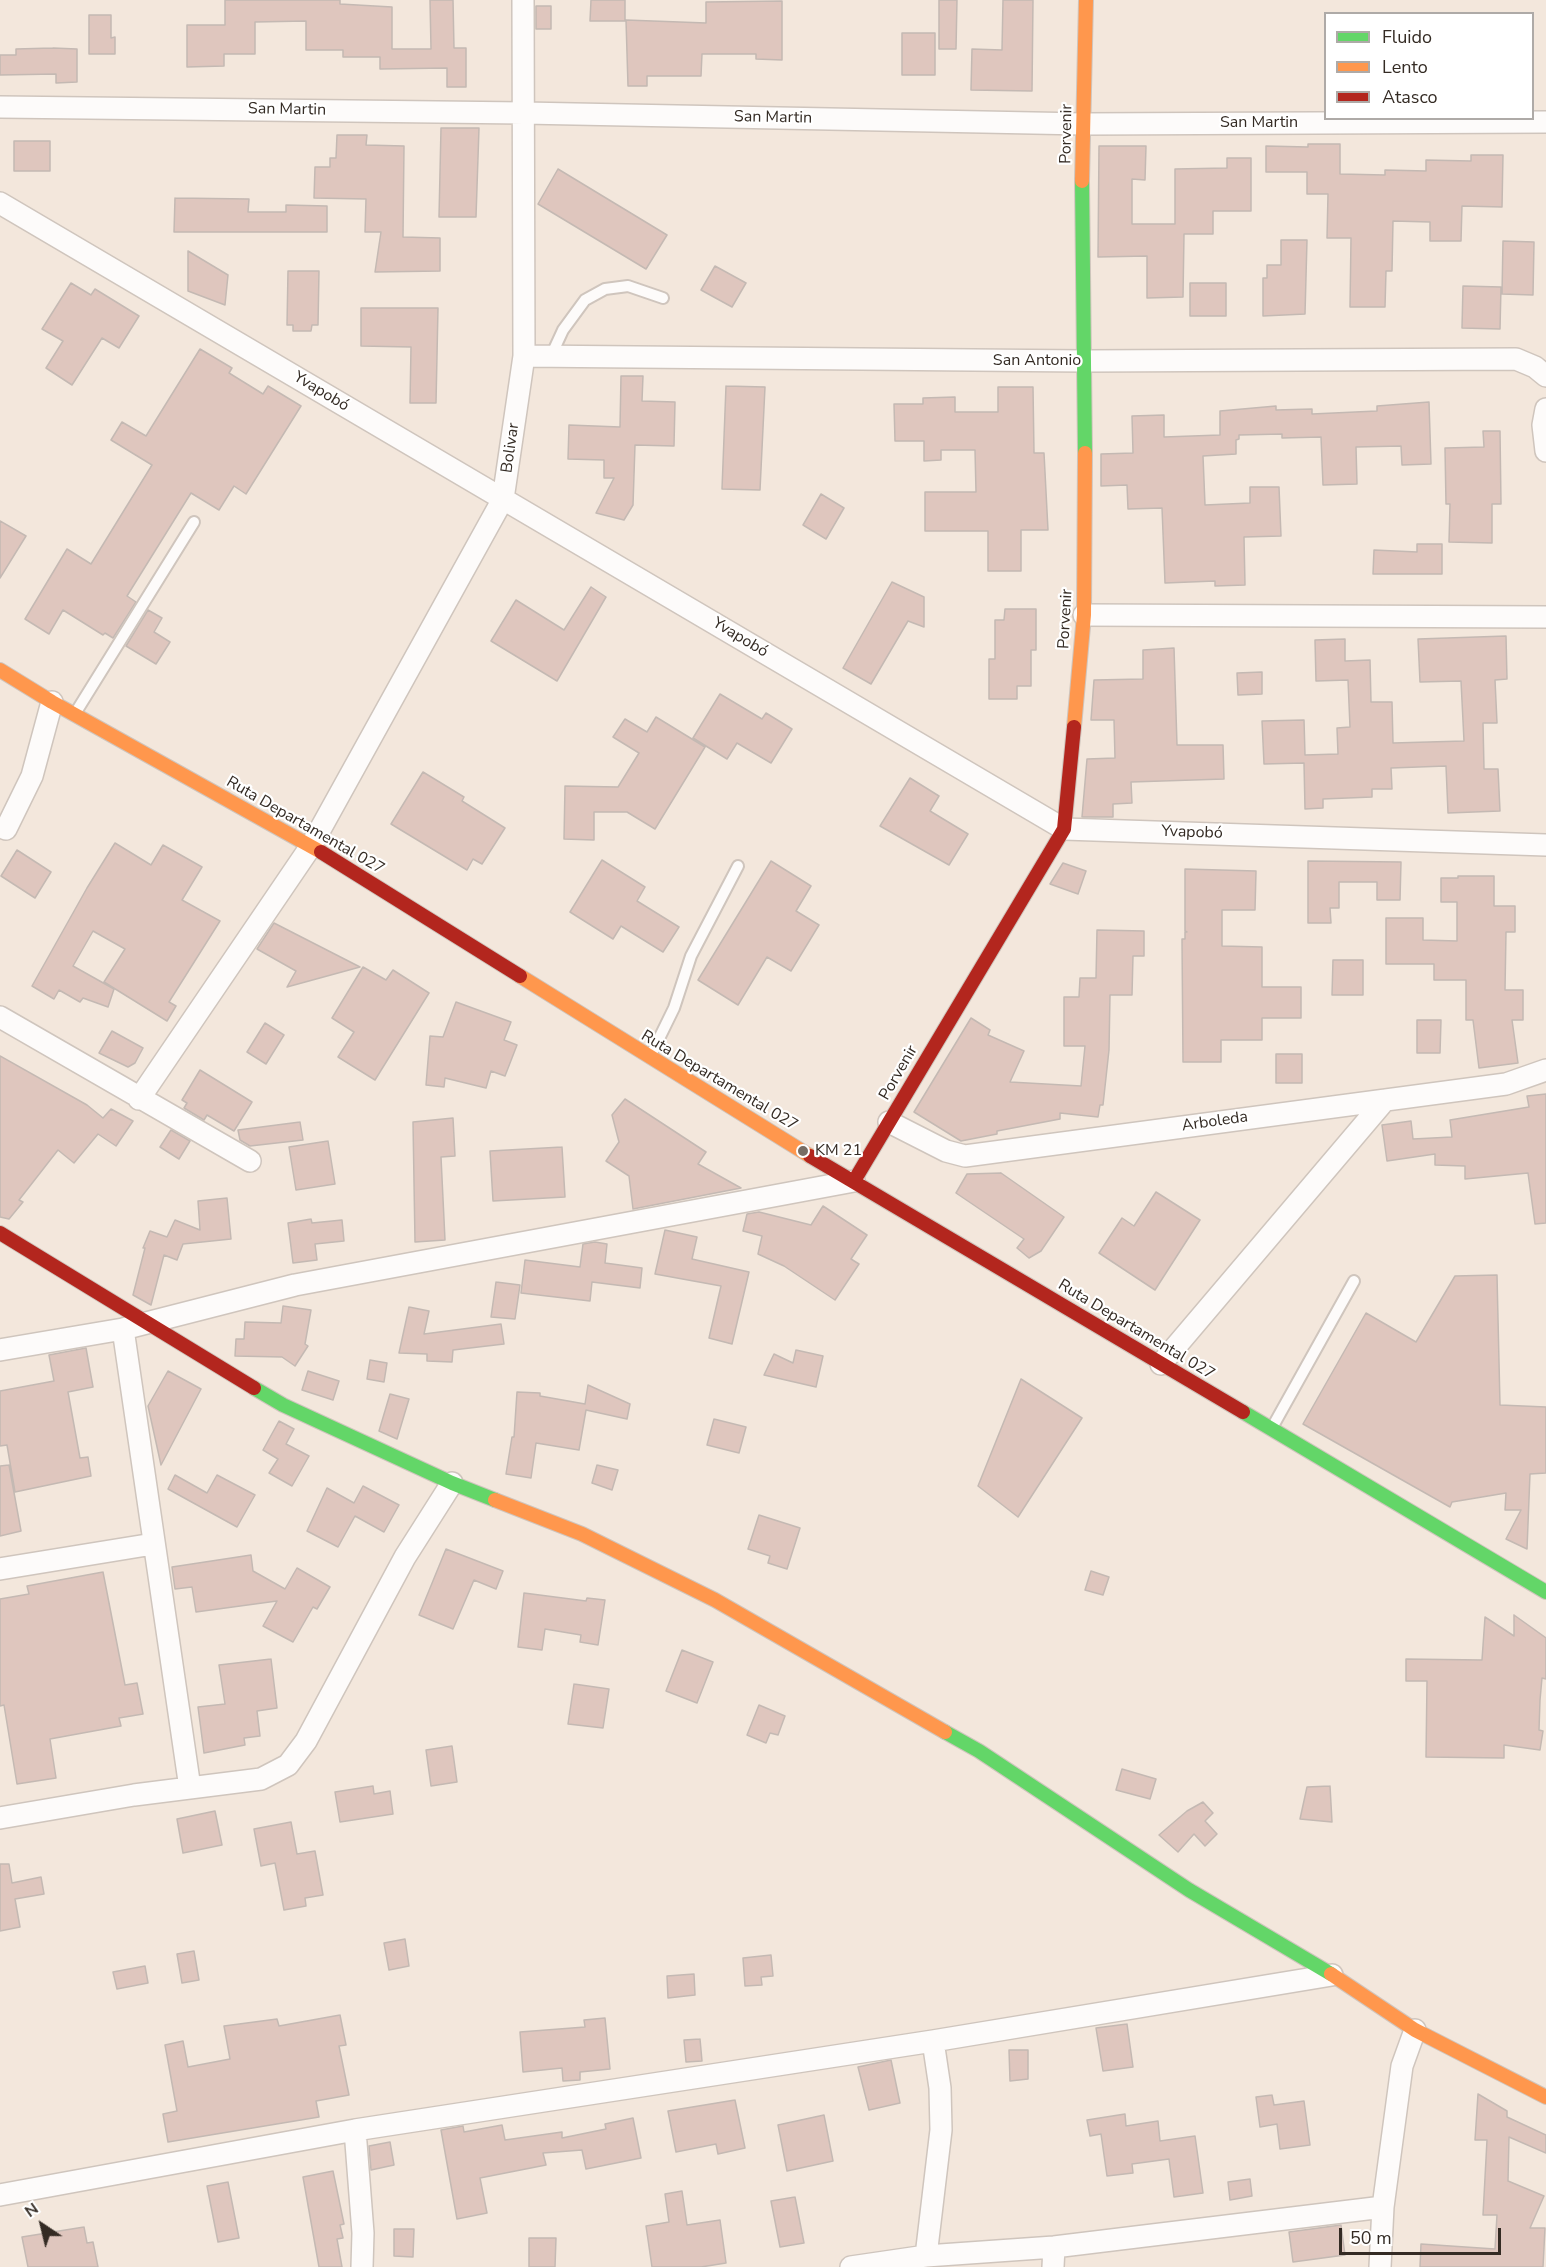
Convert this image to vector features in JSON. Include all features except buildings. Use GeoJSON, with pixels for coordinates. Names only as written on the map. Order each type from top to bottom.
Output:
{"type":"FeatureCollection","features":[{"type":"Feature","properties":{"kind":"street","name":"Bolivar"},"geometry":{"type":"LineString","coordinates":[[139,1099],[311,846],[503,499],[524,356],[523,0]]}},
{"type":"Feature","properties":{"kind":"street","name":"Porvenir"},"geometry":{"type":"LineString","coordinates":[[854,1181],[1064,829],[1084,615],[1085,361],[1081,232],[1086,0]]}},
{"type":"Feature","properties":{"kind":"street","name":"San Martin"},"geometry":{"type":"LineString","coordinates":[[0,107],[524,113],[1084,124],[1546,122]]}},
{"type":"Feature","properties":{"kind":"street","name":"Yvapobó"},"geometry":{"type":"LineString","coordinates":[[0,202],[1064,829],[1546,845]]}},
{"type":"Feature","properties":{"kind":"street","name":"San Antonio"},"geometry":{"type":"LineString","coordinates":[[524,356],[1085,361],[1516,359],[1535,367],[1546,376]]}},
{"type":"Feature","properties":{"kind":"street"},"geometry":{"type":"LineString","coordinates":[[1546,409],[1543,425],[1546,451]]}},
{"type":"Feature","properties":{"kind":"street"},"geometry":{"type":"LineString","coordinates":[[1084,615],[1546,617]]}},
{"type":"Feature","properties":{"kind":"street","name":"Ruta Departamental 027"},"geometry":{"type":"LineString","coordinates":[[0,670],[52,702],[311,846],[650,1058],[1546,1592]]}},
{"type":"Feature","properties":{"kind":"street"},"geometry":{"type":"LineString","coordinates":[[6,829],[32,776],[52,702]]}},
{"type":"Feature","properties":{"kind":"street"},"geometry":{"type":"LineString","coordinates":[[0,1017],[250,1161]]}},
{"type":"Feature","properties":{"kind":"street","name":"Arboleda"},"geometry":{"type":"LineString","coordinates":[[889,1122],[946,1151],[965,1156],[1506,1084],[1546,1070]]}},
{"type":"Feature","properties":{"kind":"street"},"geometry":{"type":"LineString","coordinates":[[1161,1364],[1384,1100]]}},
{"type":"Feature","properties":{"kind":"street"},"geometry":{"type":"LineString","coordinates":[[0,1350],[123,1329],[147,1321],[295,1285],[854,1181]]}},
{"type":"Feature","properties":{"kind":"street"},"geometry":{"type":"LineString","coordinates":[[0,1233],[283,1405],[452,1483],[582,1534],[715,1600],[979,1751],[1189,1890],[1332,1975],[1415,2030],[1546,2097]]}},
{"type":"Feature","properties":{"kind":"street"},"geometry":{"type":"LineString","coordinates":[[123,1329],[190,1788]]}},
{"type":"Feature","properties":{"kind":"street"},"geometry":{"type":"LineString","coordinates":[[0,1818],[134,1795],[261,1779],[288,1765],[306,1741],[405,1557],[452,1483]]}},
{"type":"Feature","properties":{"kind":"street"},"geometry":{"type":"LineString","coordinates":[[0,1569],[153,1544]]}},
{"type":"Feature","properties":{"kind":"street"},"geometry":{"type":"LineString","coordinates":[[0,2194],[355,2130],[933,2041],[1332,1975]]}},
{"type":"Feature","properties":{"kind":"street"},"geometry":{"type":"LineString","coordinates":[[1380,2267],[1383,2207],[1402,2066],[1415,2030]]}},
{"type":"Feature","properties":{"kind":"street"},"geometry":{"type":"LineString","coordinates":[[926,2256],[941,2130],[940,2088],[933,2041]]}},
{"type":"Feature","properties":{"kind":"street"},"geometry":{"type":"LineString","coordinates":[[355,2130],[363,2233],[362,2267]]}},
{"type":"Feature","properties":{"kind":"street"},"geometry":{"type":"LineString","coordinates":[[851,2267],[926,2256],[1053,2257],[1383,2207]]}},
{"type":"Feature","properties":{"kind":"lane"},"geometry":{"type":"LineString","coordinates":[[551,356],[563,330],[585,300],[605,289],[628,286],[663,298]]}},
{"type":"Feature","properties":{"kind":"lane"},"geometry":{"type":"LineString","coordinates":[[75,715],[194,522]]}},
{"type":"Feature","properties":{"kind":"lane"},"geometry":{"type":"LineString","coordinates":[[650,1058],[674,1008],[691,956],[738,866]]}},
{"type":"Feature","properties":{"kind":"lane"},"geometry":{"type":"LineString","coordinates":[[1271,1428],[1354,1281]]}},
{"type":"Feature","properties":{"kind":"traffic: fast"},"geometry":{"type":"LineString","coordinates":[[1082,181],[1085,453]]}},
{"type":"Feature","properties":{"kind":"traffic: fast"},"geometry":{"type":"LineString","coordinates":[[254,1388],[283,1405],[452,1483],[495,1500]]}},
{"type":"Feature","properties":{"kind":"traffic: fast"},"geometry":{"type":"LineString","coordinates":[[1243,1412],[1546,1592]]}},
{"type":"Feature","properties":{"kind":"traffic: fast"},"geometry":{"type":"LineString","coordinates":[[945,1732],[979,1751],[1189,1890],[1331,1974]]}},
{"type":"Feature","properties":{"kind":"traffic: slow"},"geometry":{"type":"LineString","coordinates":[[1082,181],[1086,0]]}},
{"type":"Feature","properties":{"kind":"traffic: slow"},"geometry":{"type":"LineString","coordinates":[[1074,727],[1084,615],[1085,453]]}},
{"type":"Feature","properties":{"kind":"traffic: slow"},"geometry":{"type":"LineString","coordinates":[[0,670],[52,702],[321,852]]}},
{"type":"Feature","properties":{"kind":"traffic: slow"},"geometry":{"type":"LineString","coordinates":[[520,976],[810,1156]]}},
{"type":"Feature","properties":{"kind":"traffic: slow"},"geometry":{"type":"LineString","coordinates":[[495,1500],[582,1534],[715,1600],[945,1732]]}},
{"type":"Feature","properties":{"kind":"traffic: slow"},"geometry":{"type":"LineString","coordinates":[[1331,1974],[1415,2030],[1546,2097]]}},
{"type":"Feature","properties":{"kind":"traffic: jam"},"geometry":{"type":"LineString","coordinates":[[854,1181],[1064,829],[1074,727]]}},
{"type":"Feature","properties":{"kind":"traffic: jam"},"geometry":{"type":"LineString","coordinates":[[321,852],[520,976]]}},
{"type":"Feature","properties":{"kind":"traffic: jam"},"geometry":{"type":"LineString","coordinates":[[810,1156],[1243,1412]]}},
{"type":"Feature","properties":{"kind":"traffic: jam"},"geometry":{"type":"LineString","coordinates":[[0,1233],[254,1388]]}},
{"type":"Feature","properties":{"kind":"place","name":"KM 21"},"geometry":{"type":"Point","coordinates":[803,1151]}}]}
